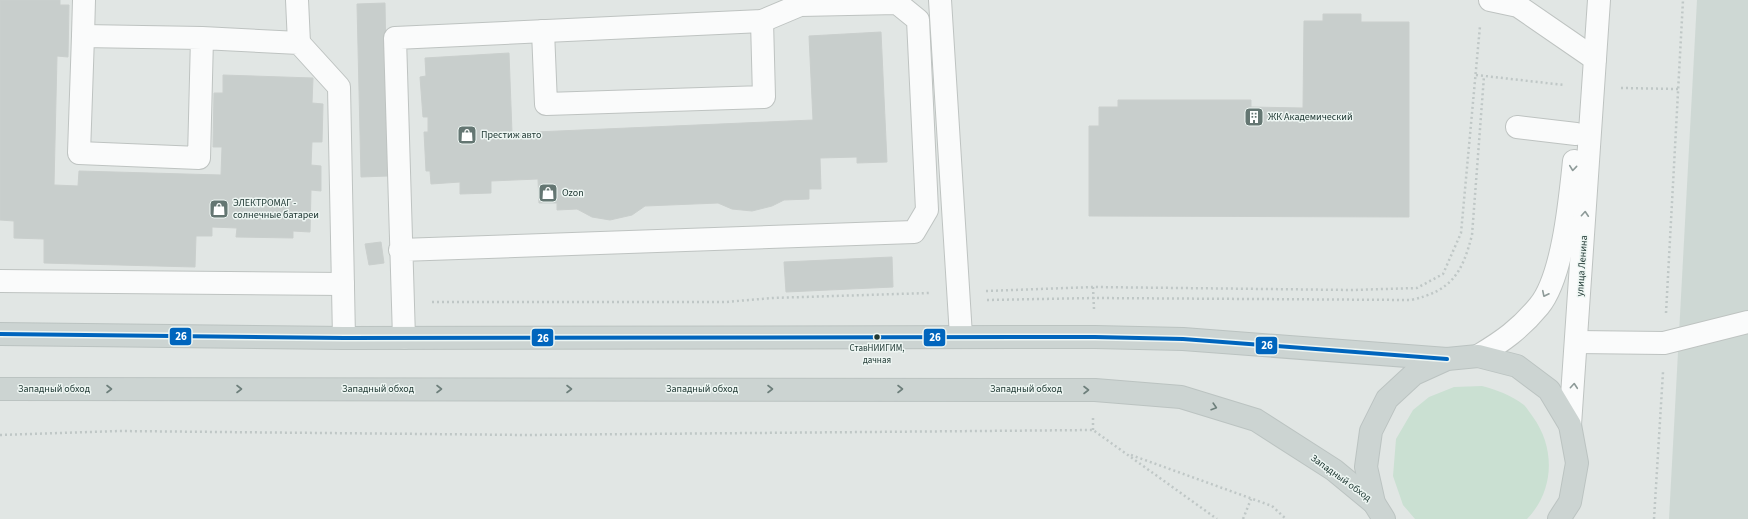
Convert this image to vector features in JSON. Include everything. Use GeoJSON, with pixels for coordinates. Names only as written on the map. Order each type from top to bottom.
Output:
{"type":"FeatureCollection","features":[{"type":"Feature","properties":{"kind":"main road"},"geometry":{"type":"LineString","coordinates":[[0,334],[344,338],[961,336],[1183,339],[1447,359],[1478,356],[1517,366],[1549,390],[1570,425],[1577,463],[1566,513]]}},
{"type":"Feature","properties":{"kind":"main road"},"geometry":{"type":"LineString","coordinates":[[1379,511],[1366,467],[1371,431],[1387,399],[1414,374],[1447,359]]}},
{"type":"Feature","properties":{"kind":"main road","name":"Западный обход"},"geometry":{"type":"LineString","coordinates":[[0,389],[1095,390],[1181,397],[1256,420],[1334,470],[1379,511]]}},
{"type":"Feature","properties":{"kind":"street"},"geometry":{"type":"LineString","coordinates":[[84,0],[79,154],[199,158],[202,38]]}},
{"type":"Feature","properties":{"kind":"street"},"geometry":{"type":"LineString","coordinates":[[297,0],[299,43],[339,87],[344,338]]}},
{"type":"Feature","properties":{"kind":"street"},"geometry":{"type":"LineString","coordinates":[[940,0],[961,336]]}},
{"type":"Feature","properties":{"kind":"street"},"geometry":{"type":"LineString","coordinates":[[1490,0],[1518,6],[1595,59]]}},
{"type":"Feature","properties":{"kind":"street","name":"улица Ленина"},"geometry":{"type":"LineString","coordinates":[[1570,425],[1577,342],[1598,1]]}},
{"type":"Feature","properties":{"kind":"street"},"geometry":{"type":"LineString","coordinates":[[400,250],[914,232],[927,210],[918,20],[896,3],[800,6],[762,21],[395,38],[400,250],[404,338]]}},
{"type":"Feature","properties":{"kind":"street"},"geometry":{"type":"LineString","coordinates":[[543,31],[546,104],[764,97],[762,21]]}},
{"type":"Feature","properties":{"kind":"street"},"geometry":{"type":"LineString","coordinates":[[83,36],[202,38],[299,43]]}},
{"type":"Feature","properties":{"kind":"street","name":"улица Ленина"},"geometry":{"type":"LineString","coordinates":[[1478,356],[1508,338],[1540,305],[1556,272],[1570,201],[1577,126],[1592,106]]}},
{"type":"Feature","properties":{"kind":"street"},"geometry":{"type":"LineString","coordinates":[[1517,128],[1576,134]]}},
{"type":"Feature","properties":{"kind":"street"},"geometry":{"type":"LineString","coordinates":[[0,281],[343,284]]}},
{"type":"Feature","properties":{"kind":"street"},"geometry":{"type":"LineString","coordinates":[[1577,342],[1664,343],[1748,322]]}},
{"type":"Feature","properties":{"kind":"path"},"geometry":{"type":"LineString","coordinates":[[1654,519],[1683,0]]}},
{"type":"Feature","properties":{"kind":"path"},"geometry":{"type":"LineString","coordinates":[[959,296],[1093,287],[1344,290],[1417,288],[1443,274],[1461,233],[1480,23]]}},
{"type":"Feature","properties":{"kind":"path"},"geometry":{"type":"LineString","coordinates":[[402,302],[726,302],[772,298],[959,296],[1410,300],[1427,296],[1443,288],[1456,275],[1466,256],[1472,235],[1484,76]]}},
{"type":"Feature","properties":{"kind":"path"},"geometry":{"type":"LineString","coordinates":[[0,434],[119,431],[527,435],[1092,430],[1217,519]]}},
{"type":"Feature","properties":{"kind":"path"},"geometry":{"type":"LineString","coordinates":[[1127,454],[1272,506],[1286,519]]}},
{"type":"Feature","properties":{"kind":"path"},"geometry":{"type":"LineString","coordinates":[[1243,519],[1251,498]]}},
{"type":"Feature","properties":{"kind":"shaded area"},"geometry":{"type":"Polygon","coordinates":[[[1697,0],[1748,0],[1748,519],[1669,519],[1697,0]]]}},
{"type":"Feature","properties":{"kind":"green space"},"geometry":{"type":"Polygon","coordinates":[[[1482,386],[1504,393],[1524,405],[1540,429],[1546,442],[1549,470],[1543,496],[1527,519],[1415,519],[1403,505],[1393,476],[1396,439],[1413,410],[1429,397],[1454,387],[1482,386]]]}},
{"type":"Feature","properties":{"kind":"building"},"geometry":{"type":"Polygon","coordinates":[[[0,0],[60,0],[60,5],[69,5],[68,57],[57,56],[54,185],[78,186],[79,171],[221,175],[222,147],[213,147],[214,93],[223,93],[223,75],[313,78],[312,103],[323,104],[322,142],[312,142],[311,165],[321,166],[321,191],[311,190],[310,232],[293,231],[293,238],[236,237],[237,228],[212,227],[212,236],[196,236],[195,267],[44,263],[44,239],[14,238],[14,221],[0,220],[0,0]]]}},
{"type":"Feature","properties":{"kind":"building"},"geometry":{"type":"Polygon","coordinates":[[[385,3],[388,176],[361,177],[357,4],[385,3]]]}},
{"type":"Feature","properties":{"kind":"building","name":"ЖК Академический"},"geometry":{"type":"Polygon","coordinates":[[[1323,14],[1361,14],[1361,22],[1409,22],[1409,217],[1089,216],[1089,126],[1099,126],[1099,107],[1118,107],[1118,100],[1251,100],[1251,107],[1303,108],[1304,21],[1323,21],[1323,14]]]}},
{"type":"Feature","properties":{"kind":"building"},"geometry":{"type":"Polygon","coordinates":[[[881,32],[887,162],[857,163],[857,157],[820,158],[821,189],[809,189],[809,199],[784,200],[772,206],[752,211],[732,209],[718,203],[645,206],[632,215],[610,220],[592,217],[577,209],[557,210],[557,203],[539,203],[538,179],[491,181],[491,193],[460,194],[460,182],[431,184],[430,171],[426,171],[424,132],[428,132],[428,117],[423,117],[420,77],[426,76],[425,58],[509,53],[512,133],[813,120],[809,36],[881,32]]]}},
{"type":"Feature","properties":{"kind":"building"},"geometry":{"type":"Polygon","coordinates":[[[381,242],[384,263],[369,265],[365,244],[381,242]]]}},
{"type":"Feature","properties":{"kind":"building"},"geometry":{"type":"Polygon","coordinates":[[[892,257],[893,287],[786,292],[784,262],[892,257]]]}},
{"type":"Feature","properties":{"kind":"transit line","name":"26"},"geometry":{"type":"LineString","coordinates":[[0,334],[344,338],[1095,337],[1183,339],[1447,359]]}},
{"type":"Feature","properties":{"kind":"place","name":"ЖК Академический"},"geometry":{"type":"Point","coordinates":[1254,117]}},
{"type":"Feature","properties":{"kind":"place","name":"Престиж авто"},"geometry":{"type":"Point","coordinates":[467,135]}},
{"type":"Feature","properties":{"kind":"place","name":"Ozon"},"geometry":{"type":"Point","coordinates":[548,193]}},
{"type":"Feature","properties":{"kind":"place","name":"ЭЛЕКТРОМАГ - солнечные батареи"},"geometry":{"type":"Point","coordinates":[219,209]}},
{"type":"Feature","properties":{"kind":"place","name":"СтавНИИГИМ, дачная"},"geometry":{"type":"Point","coordinates":[877,337]}}]}
